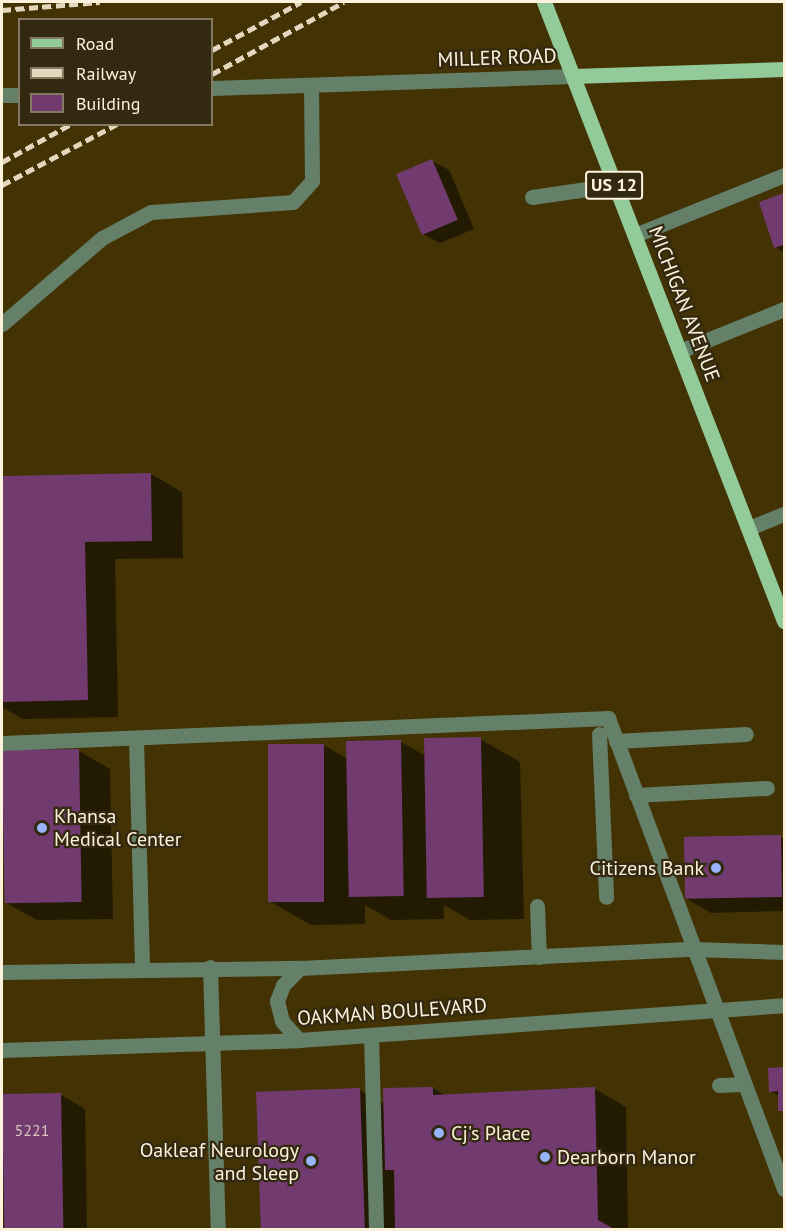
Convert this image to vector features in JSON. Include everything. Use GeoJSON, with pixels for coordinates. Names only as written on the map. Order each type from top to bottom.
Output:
{"type":"FeatureCollection","features":[{"type":"Feature","properties":{"kind":"main road","name":"MICHIGAN AVENUE"},"geometry":{"type":"LineString","coordinates":[[544,2],[784,621]]}},
{"type":"Feature","properties":{"kind":"main road","name":"MILLER ROAD"},"geometry":{"type":"LineString","coordinates":[[573,76],[784,69]]}},
{"type":"Feature","properties":{"kind":"street","name":"MILLER ROAD"},"geometry":{"type":"LineString","coordinates":[[213,88],[573,76]]}},
{"type":"Feature","properties":{"kind":"street"},"geometry":{"type":"LineString","coordinates":[[2,324],[102,238],[151,212],[293,202],[312,182],[311,85]]}},
{"type":"Feature","properties":{"kind":"street"},"geometry":{"type":"LineString","coordinates":[[2,95],[18,94]]}},
{"type":"Feature","properties":{"kind":"street"},"geometry":{"type":"LineString","coordinates":[[635,235],[784,175]]}},
{"type":"Feature","properties":{"kind":"street"},"geometry":{"type":"LineString","coordinates":[[532,198],[614,185]]}},
{"type":"Feature","properties":{"kind":"street"},"geometry":{"type":"LineString","coordinates":[[680,351],[784,310]]}},
{"type":"Feature","properties":{"kind":"street"},"geometry":{"type":"LineString","coordinates":[[749,528],[784,514]]}},
{"type":"Feature","properties":{"kind":"street"},"geometry":{"type":"LineString","coordinates":[[2,743],[531,729],[608,718],[716,1013],[784,1189]]}},
{"type":"Feature","properties":{"kind":"street"},"geometry":{"type":"LineString","coordinates":[[599,734],[606,897]]}},
{"type":"Feature","properties":{"kind":"street"},"geometry":{"type":"LineString","coordinates":[[616,741],[746,734]]}},
{"type":"Feature","properties":{"kind":"street"},"geometry":{"type":"LineString","coordinates":[[136,738],[142,966]]}},
{"type":"Feature","properties":{"kind":"street"},"geometry":{"type":"LineString","coordinates":[[636,795],[767,788]]}},
{"type":"Feature","properties":{"kind":"street"},"geometry":{"type":"LineString","coordinates":[[537,906],[539,957]]}},
{"type":"Feature","properties":{"kind":"street"},"geometry":{"type":"LineString","coordinates":[[2,972],[142,966],[300,968],[693,949],[784,952]]}},
{"type":"Feature","properties":{"kind":"street"},"geometry":{"type":"LineString","coordinates":[[210,967],[218,1230]]}},
{"type":"Feature","properties":{"kind":"street"},"geometry":{"type":"LineString","coordinates":[[299,1040],[282,1021],[278,1001],[283,985],[300,968]]}},
{"type":"Feature","properties":{"kind":"street","name":"OAKMAN BOULEVARD"},"geometry":{"type":"LineString","coordinates":[[2,1050],[299,1040],[716,1013],[784,1005]]}},
{"type":"Feature","properties":{"kind":"street"},"geometry":{"type":"LineString","coordinates":[[371,1035],[376,1230]]}},
{"type":"Feature","properties":{"kind":"street"},"geometry":{"type":"LineString","coordinates":[[719,1086],[744,1084]]}},
{"type":"Feature","properties":{"kind":"building"},"geometry":{"type":"Polygon","coordinates":[[[432,159],[458,220],[422,235],[396,174],[432,159]]]}},
{"type":"Feature","properties":{"kind":"building"},"geometry":{"type":"Polygon","coordinates":[[[784,193],[784,245],[774,248],[759,202],[784,193]]]}},
{"type":"Feature","properties":{"kind":"building"},"geometry":{"type":"Polygon","coordinates":[[[151,473],[152,541],[85,542],[88,700],[2,702],[2,476],[151,473]]]}},
{"type":"Feature","properties":{"kind":"building"},"geometry":{"type":"Polygon","coordinates":[[[481,737],[484,897],[427,898],[424,738],[481,737]]]}},
{"type":"Feature","properties":{"kind":"building"},"geometry":{"type":"Polygon","coordinates":[[[401,740],[404,896],[349,897],[346,741],[401,740]]]}},
{"type":"Feature","properties":{"kind":"building"},"geometry":{"type":"Polygon","coordinates":[[[268,744],[324,744],[324,902],[268,902],[268,744]]]}},
{"type":"Feature","properties":{"kind":"building","name":"Khansa Medical Center"},"geometry":{"type":"Polygon","coordinates":[[[79,749],[82,902],[5,903],[2,750],[79,749]]]}},
{"type":"Feature","properties":{"kind":"building"},"geometry":{"type":"Polygon","coordinates":[[[781,835],[782,897],[685,899],[684,837],[781,835]]]}},
{"type":"Feature","properties":{"kind":"building"},"geometry":{"type":"Polygon","coordinates":[[[784,1067],[784,1111],[778,1111],[778,1091],[769,1092],[768,1068],[784,1067]]]}},
{"type":"Feature","properties":{"kind":"building"},"geometry":{"type":"Polygon","coordinates":[[[433,1087],[433,1095],[595,1087],[598,1220],[616,1230],[395,1230],[394,1170],[385,1170],[383,1088],[433,1087]]]}},
{"type":"Feature","properties":{"kind":"building","name":"Oakleaf Neurology and Sleep"},"geometry":{"type":"Polygon","coordinates":[[[360,1088],[365,1230],[261,1230],[256,1092],[360,1088]]]}},
{"type":"Feature","properties":{"kind":"building"},"geometry":{"type":"Polygon","coordinates":[[[61,1093],[63,1230],[4,1230],[2,1094],[61,1093]]]}},
{"type":"Feature","properties":{"kind":"railway"},"geometry":{"type":"LineString","coordinates":[[2,10],[100,2]]}},
{"type":"Feature","properties":{"kind":"railway"},"geometry":{"type":"LineString","coordinates":[[213,49],[301,2]]}},
{"type":"Feature","properties":{"kind":"railway"},"geometry":{"type":"LineString","coordinates":[[213,73],[344,2]]}},
{"type":"Feature","properties":{"kind":"railway"},"geometry":{"type":"LineString","coordinates":[[2,162],[67,126]]}},
{"type":"Feature","properties":{"kind":"railway"},"geometry":{"type":"LineString","coordinates":[[2,185],[113,126]]}},
{"type":"Feature","properties":{"kind":"place","name":"Khansa Medical Center"},"geometry":{"type":"Point","coordinates":[42,828]}},
{"type":"Feature","properties":{"kind":"place","name":"Citizens Bank"},"geometry":{"type":"Point","coordinates":[716,868]}},
{"type":"Feature","properties":{"kind":"place","name":"Cj's Place"},"geometry":{"type":"Point","coordinates":[439,1133]}},
{"type":"Feature","properties":{"kind":"place","name":"Dearborn Manor"},"geometry":{"type":"Point","coordinates":[545,1157]}},
{"type":"Feature","properties":{"kind":"place","name":"Oakleaf Neurology and Sleep"},"geometry":{"type":"Point","coordinates":[311,1161]}}]}
